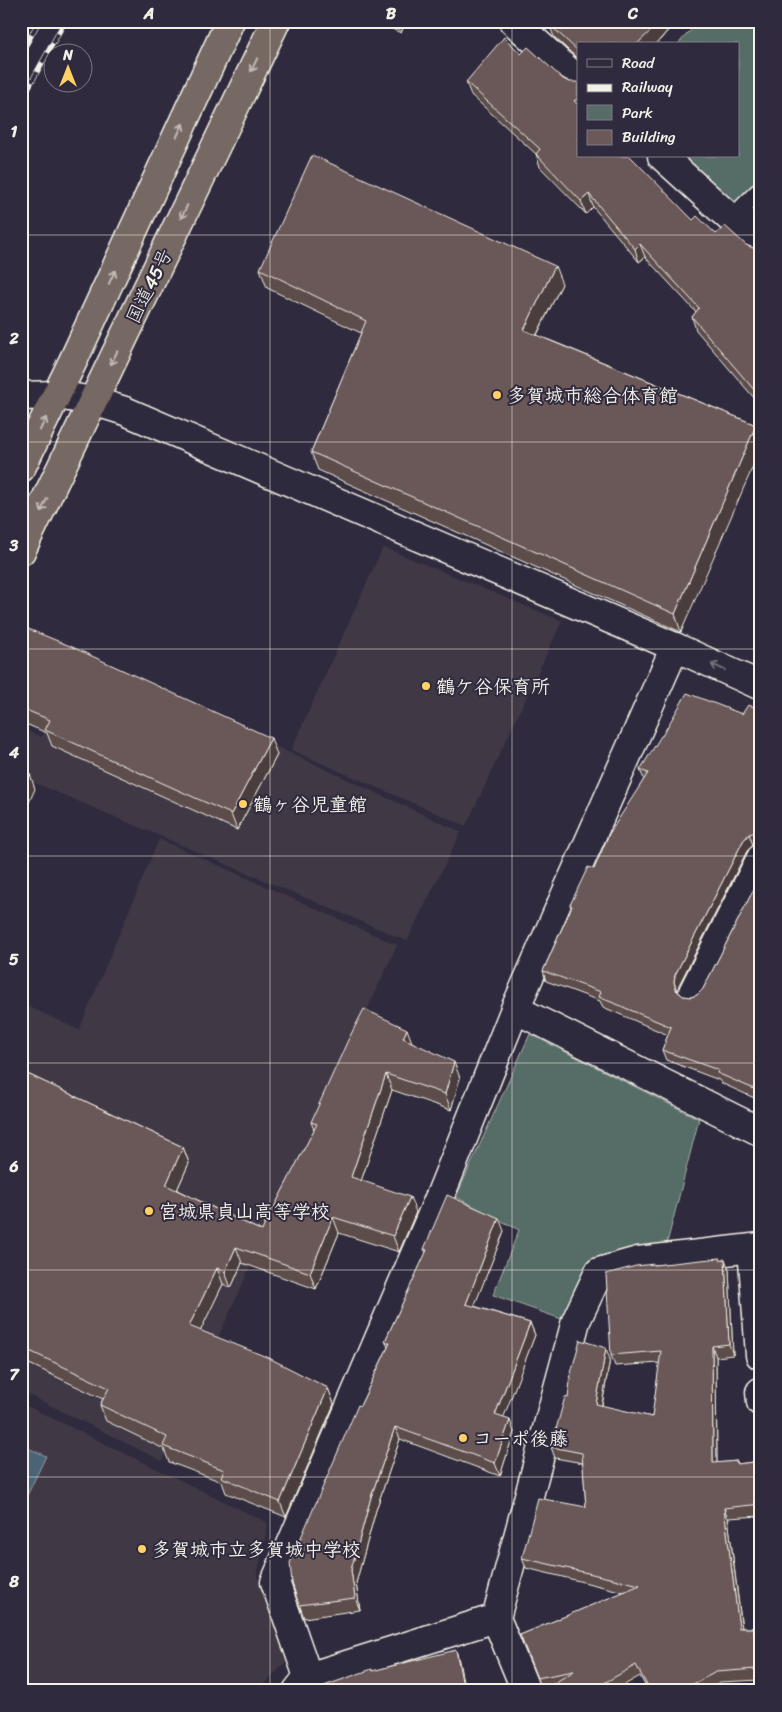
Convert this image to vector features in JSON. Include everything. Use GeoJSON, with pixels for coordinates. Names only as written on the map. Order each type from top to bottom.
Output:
{"type":"FeatureCollection","features":[{"type":"Feature","properties":{"kind":"highway","name":"国道45号"},"geometry":{"type":"LineString","coordinates":[[21,468],[57,395],[230,21]]}},
{"type":"Feature","properties":{"kind":"highway","name":"国道45号"},"geometry":{"type":"LineString","coordinates":[[21,551],[276,21]]}},
{"type":"Feature","properties":{"kind":"street"},"geometry":{"type":"LineString","coordinates":[[513,21],[577,79]]}},
{"type":"Feature","properties":{"kind":"street"},"geometry":{"type":"LineString","coordinates":[[664,158],[761,246]]}},
{"type":"Feature","properties":{"kind":"street"},"geometry":{"type":"LineString","coordinates":[[735,223],[761,197]]}},
{"type":"Feature","properties":{"kind":"street"},"geometry":{"type":"LineString","coordinates":[[21,396],[57,395],[94,401],[125,411],[761,686]]}},
{"type":"Feature","properties":{"kind":"street"},"geometry":{"type":"LineString","coordinates":[[496,1618],[306,1686],[275,1582],[442,1191],[515,1009],[675,648]]}},
{"type":"Feature","properties":{"kind":"street"},"geometry":{"type":"LineString","coordinates":[[693,992],[761,858]]}},
{"type":"Feature","properties":{"kind":"street"},"geometry":{"type":"LineString","coordinates":[[515,1009],[761,1132]]}},
{"type":"Feature","properties":{"kind":"street"},"geometry":{"type":"LineString","coordinates":[[526,1691],[496,1618],[576,1321],[599,1272],[638,1262],[756,1247],[760,1355]]}},
{"type":"Feature","properties":{"kind":"shaded area","name":"鶴ケ谷保育所"},"geometry":{"type":"Polygon","coordinates":[[[383,547],[562,621],[466,826],[291,750],[383,547]]]}},
{"type":"Feature","properties":{"kind":"shaded area","name":"鶴ヶ谷児童館"},"geometry":{"type":"Polygon","coordinates":[[[87,659],[461,832],[407,941],[21,777],[21,729],[42,737],[87,659]]]}},
{"type":"Feature","properties":{"kind":"shaded area","name":"宮城県貞山高等学校"},"geometry":{"type":"Polygon","coordinates":[[[159,839],[397,945],[162,1461],[21,1391],[21,1003],[79,1030],[159,839]]]}},
{"type":"Feature","properties":{"kind":"shaded area","name":"多賀城市立多賀城中学校"},"geometry":{"type":"Polygon","coordinates":[[[21,1403],[268,1523],[257,1576],[287,1661],[258,1691],[21,1691],[21,1403]]]}},
{"type":"Feature","properties":{"kind":"green space"},"geometry":{"type":"Polygon","coordinates":[[[699,21],[761,21],[761,197],[735,223],[664,158],[740,158],[740,42],[680,42],[699,21]]]}},
{"type":"Feature","properties":{"kind":"green space"},"geometry":{"type":"Polygon","coordinates":[[[530,1034],[699,1119],[667,1243],[639,1250],[567,1321],[493,1295],[519,1230],[456,1197],[530,1034]]]}},
{"type":"Feature","properties":{"kind":"water"},"geometry":{"type":"Polygon","coordinates":[[[21,1445],[46,1456],[21,1508],[21,1445]]]}},
{"type":"Feature","properties":{"kind":"building"},"geometry":{"type":"Polygon","coordinates":[[[552,21],[660,21],[639,42],[577,42],[577,50],[549,24],[552,21]]]}},
{"type":"Feature","properties":{"kind":"building"},"geometry":{"type":"Polygon","coordinates":[[[504,37],[521,54],[528,47],[563,79],[577,82],[577,99],[574,101],[577,104],[577,158],[632,158],[693,220],[697,216],[716,234],[725,226],[746,245],[753,248],[761,248],[761,282],[757,285],[761,288],[761,398],[692,317],[699,308],[640,244],[635,249],[589,194],[581,201],[536,154],[540,149],[466,82],[504,37]]]}},
{"type":"Feature","properties":{"kind":"building","name":"多賀城市総合体育館"},"geometry":{"type":"Polygon","coordinates":[[[312,155],[555,266],[524,330],[756,425],[675,614],[311,452],[366,321],[260,269],[312,155]]]}},
{"type":"Feature","properties":{"kind":"building"},"geometry":{"type":"Polygon","coordinates":[[[761,202],[761,216],[753,209],[761,202]]]}},
{"type":"Feature","properties":{"kind":"building"},"geometry":{"type":"Polygon","coordinates":[[[21,626],[70,646],[271,738],[231,814],[45,730],[50,720],[21,708],[21,626]]]}},
{"type":"Feature","properties":{"kind":"building"},"geometry":{"type":"Polygon","coordinates":[[[687,693],[742,714],[748,705],[761,709],[761,833],[749,834],[743,841],[675,975],[674,982],[676,990],[683,996],[691,997],[697,995],[703,989],[761,875],[761,1043],[759,1045],[761,1046],[761,1092],[717,1073],[718,1070],[662,1050],[671,1027],[599,997],[601,992],[543,971],[588,867],[594,869],[609,834],[648,773],[640,770],[687,693]]]}},
{"type":"Feature","properties":{"kind":"building"},"geometry":{"type":"Polygon","coordinates":[[[21,771],[30,774],[21,793],[21,771]]]}},
{"type":"Feature","properties":{"kind":"building"},"geometry":{"type":"Polygon","coordinates":[[[364,1009],[407,1029],[403,1038],[454,1062],[445,1094],[386,1074],[351,1177],[410,1197],[393,1236],[333,1217],[310,1273],[236,1247],[225,1272],[217,1268],[189,1326],[269,1358],[328,1388],[280,1502],[221,1477],[224,1470],[163,1446],[167,1437],[100,1405],[109,1388],[21,1347],[21,1071],[183,1147],[166,1185],[262,1231],[271,1208],[273,1209],[317,1124],[311,1122],[364,1009]]]}},
{"type":"Feature","properties":{"kind":"building"},"geometry":{"type":"Polygon","coordinates":[[[447,1195],[499,1218],[466,1304],[530,1323],[495,1415],[510,1420],[495,1463],[395,1427],[371,1497],[351,1570],[355,1598],[299,1605],[292,1583],[290,1563],[358,1405],[360,1406],[390,1343],[385,1341],[427,1250],[424,1249],[447,1195]]]}},
{"type":"Feature","properties":{"kind":"building"},"geometry":{"type":"Polygon","coordinates":[[[720,1258],[720,1260],[725,1259],[729,1344],[712,1346],[713,1463],[737,1461],[737,1464],[761,1461],[761,1504],[724,1508],[739,1628],[754,1628],[756,1669],[716,1672],[680,1691],[650,1691],[636,1665],[590,1691],[541,1691],[574,1671],[537,1678],[520,1635],[640,1585],[522,1558],[538,1498],[586,1507],[582,1453],[551,1447],[565,1397],[568,1398],[571,1373],[580,1340],[606,1348],[596,1404],[652,1417],[661,1351],[611,1355],[606,1274],[636,1266],[720,1258]]]}},
{"type":"Feature","properties":{"kind":"building"},"geometry":{"type":"Polygon","coordinates":[[[456,1650],[464,1691],[326,1691],[324,1686],[372,1669],[372,1671],[456,1650]]]}},
{"type":"Feature","properties":{"kind":"railway"},"geometry":{"type":"LineString","coordinates":[[21,54],[39,21]]}},
{"type":"Feature","properties":{"kind":"railway"},"geometry":{"type":"LineString","coordinates":[[21,101],[65,21]]}},
{"type":"Feature","properties":{"kind":"place","name":"多賀城市総合体育館"},"geometry":{"type":"Point","coordinates":[497,395]}},
{"type":"Feature","properties":{"kind":"place","name":"鶴ケ谷保育所"},"geometry":{"type":"Point","coordinates":[426,686]}},
{"type":"Feature","properties":{"kind":"place","name":"鶴ヶ谷児童館"},"geometry":{"type":"Point","coordinates":[243,804]}},
{"type":"Feature","properties":{"kind":"place","name":"宮城県貞山高等学校"},"geometry":{"type":"Point","coordinates":[149,1211]}},
{"type":"Feature","properties":{"kind":"place","name":"コーポ後藤"},"geometry":{"type":"Point","coordinates":[463,1438]}},
{"type":"Feature","properties":{"kind":"place","name":"多賀城市立多賀城中学校"},"geometry":{"type":"Point","coordinates":[142,1549]}}]}
